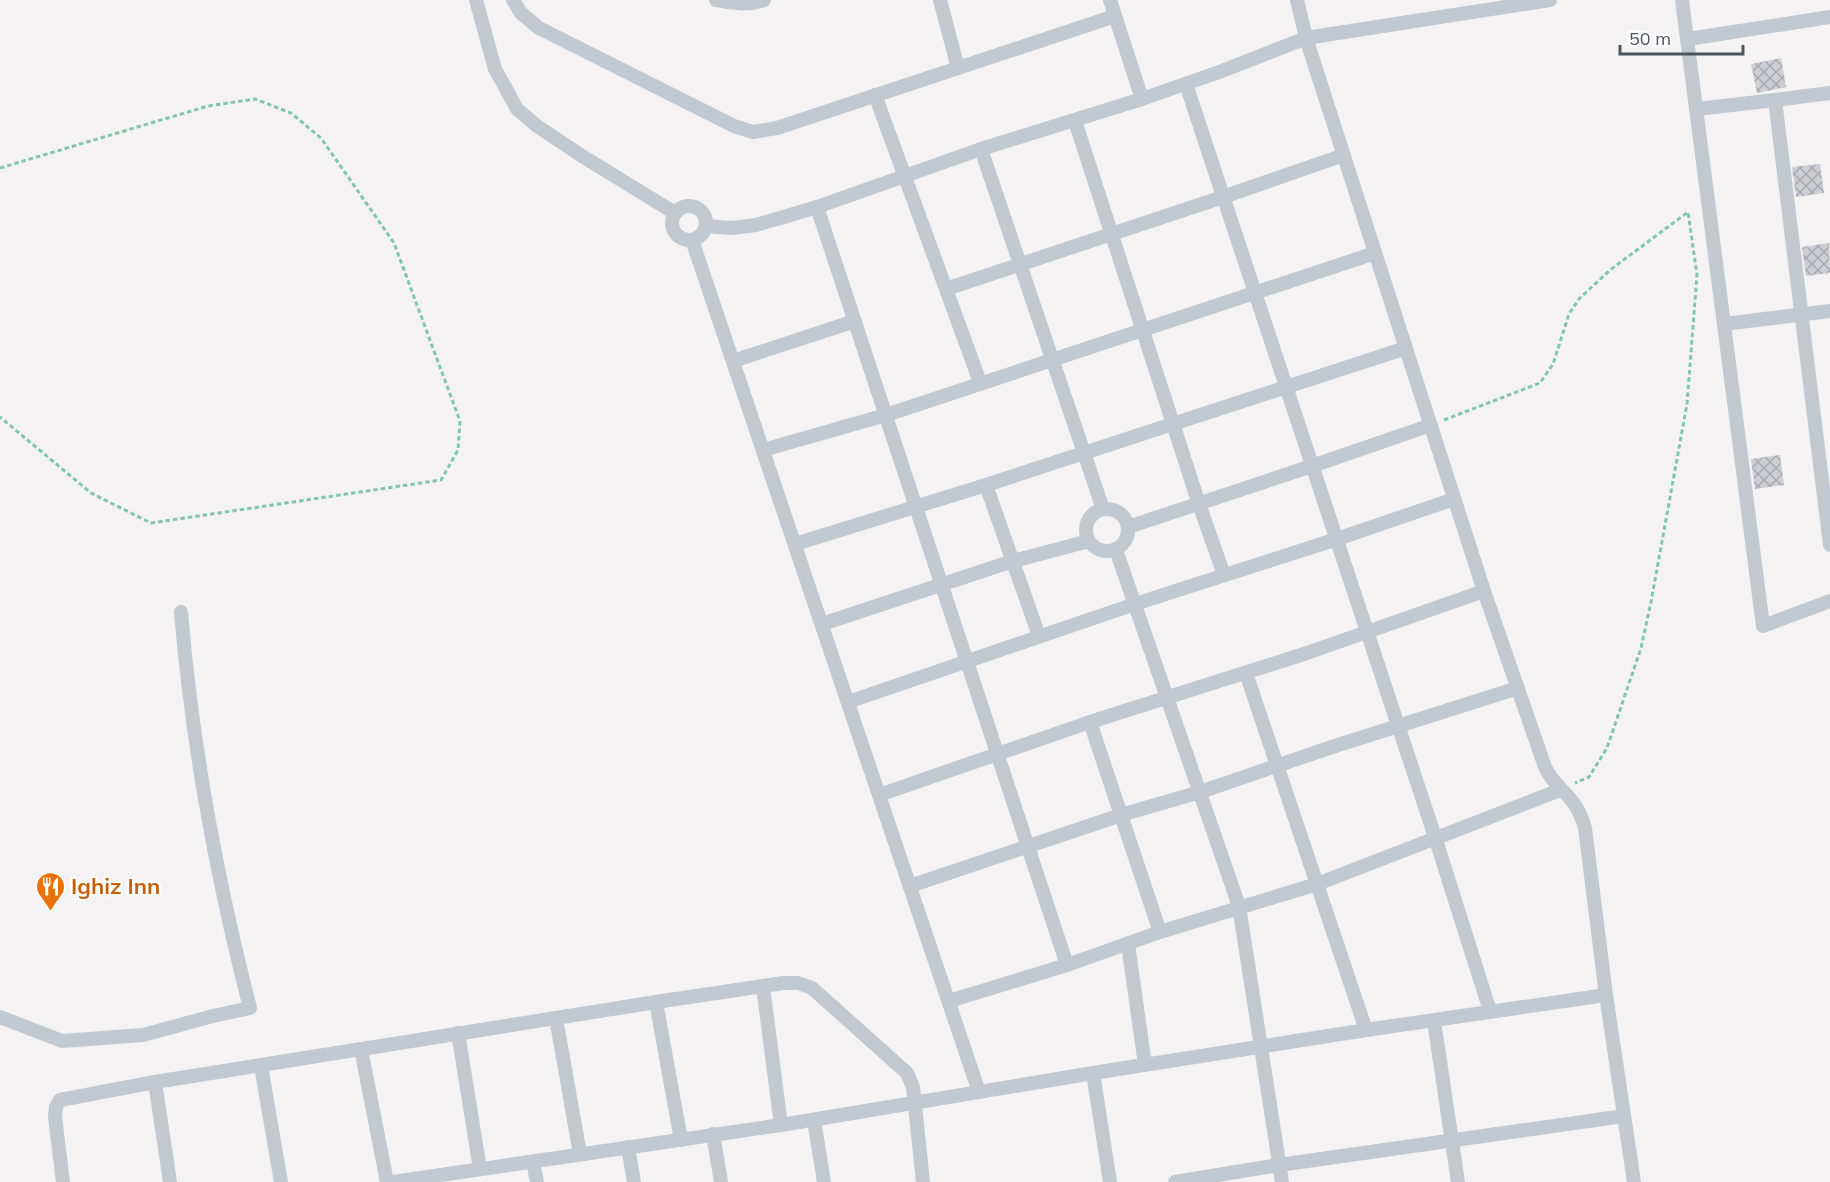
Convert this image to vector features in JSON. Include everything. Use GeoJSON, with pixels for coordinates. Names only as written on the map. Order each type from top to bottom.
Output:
{"type":"FeatureCollection","features":[{"type":"Feature","properties":{"kind":"street"},"geometry":{"type":"LineString","coordinates":[[476,0],[495,69],[517,109],[537,126],[582,156],[675,213]]}},
{"type":"Feature","properties":{"kind":"street"},"geometry":{"type":"LineString","coordinates":[[513,0],[521,13],[539,28],[734,126],[753,132],[777,128],[1115,16]]}},
{"type":"Feature","properties":{"kind":"street"},"geometry":{"type":"LineString","coordinates":[[716,0],[736,4],[764,0]]}},
{"type":"Feature","properties":{"kind":"street"},"geometry":{"type":"LineString","coordinates":[[940,0],[958,68]]}},
{"type":"Feature","properties":{"kind":"street"},"geometry":{"type":"LineString","coordinates":[[1110,0],[1142,99]]}},
{"type":"Feature","properties":{"kind":"street"},"geometry":{"type":"LineString","coordinates":[[1297,0],[1306,38],[1454,499],[1545,767],[1554,783],[1576,806],[1585,828],[1606,995],[1634,1182]]}},
{"type":"Feature","properties":{"kind":"street"},"geometry":{"type":"LineString","coordinates":[[706,226],[732,228],[756,225],[818,207],[981,149],[1186,84],[1306,38],[1550,0]]}},
{"type":"Feature","properties":{"kind":"street"},"geometry":{"type":"LineString","coordinates":[[1682,0],[1763,626],[1830,601]]}},
{"type":"Feature","properties":{"kind":"street"},"geometry":{"type":"LineString","coordinates":[[1688,39],[1830,17]]}},
{"type":"Feature","properties":{"kind":"street"},"geometry":{"type":"LineString","coordinates":[[1186,84],[1435,837],[1490,1011]]}},
{"type":"Feature","properties":{"kind":"street"},"geometry":{"type":"LineString","coordinates":[[1696,109],[1830,93]]}},
{"type":"Feature","properties":{"kind":"street"},"geometry":{"type":"LineString","coordinates":[[875,95],[980,382]]}},
{"type":"Feature","properties":{"kind":"street"},"geometry":{"type":"LineString","coordinates":[[1774,100],[1830,546]]}},
{"type":"Feature","properties":{"kind":"street"},"geometry":{"type":"LineString","coordinates":[[1075,121],[1224,575]]}},
{"type":"Feature","properties":{"kind":"street"},"geometry":{"type":"LineString","coordinates":[[981,149],[1103,509]]}},
{"type":"Feature","properties":{"kind":"street"},"geometry":{"type":"LineString","coordinates":[[946,289],[1344,155]]}},
{"type":"Feature","properties":{"kind":"street"},"geometry":{"type":"LineString","coordinates":[[692,206],[700,210],[705,217],[706,226],[701,236],[692,240],[684,240],[677,236],[672,220],[675,213],[683,207],[692,206]]}},
{"type":"Feature","properties":{"kind":"street"},"geometry":{"type":"LineString","coordinates":[[818,207],[1067,965]]}},
{"type":"Feature","properties":{"kind":"street"},"geometry":{"type":"LineString","coordinates":[[692,240],[979,1092]]}},
{"type":"Feature","properties":{"kind":"street"},"geometry":{"type":"LineString","coordinates":[[763,450],[886,415],[1375,253]]}},
{"type":"Feature","properties":{"kind":"street"},"geometry":{"type":"LineString","coordinates":[[1724,324],[1830,311]]}},
{"type":"Feature","properties":{"kind":"street"},"geometry":{"type":"LineString","coordinates":[[733,361],[855,321]]}},
{"type":"Feature","properties":{"kind":"street"},"geometry":{"type":"LineString","coordinates":[[795,544],[986,485],[1406,348]]}},
{"type":"Feature","properties":{"kind":"street"},"geometry":{"type":"LineString","coordinates":[[1128,527],[1431,425]]}},
{"type":"Feature","properties":{"kind":"street"},"geometry":{"type":"LineString","coordinates":[[986,485],[1039,636]]}},
{"type":"Feature","properties":{"kind":"street"},"geometry":{"type":"LineString","coordinates":[[848,702],[1039,636],[1454,499]]}},
{"type":"Feature","properties":{"kind":"street"},"geometry":{"type":"LineString","coordinates":[[1103,509],[1114,510],[1124,517],[1128,527],[1128,536],[1123,544],[1116,550],[1106,552],[1096,548],[1089,541],[1086,528],[1091,516],[1103,509]]}},
{"type":"Feature","properties":{"kind":"street"},"geometry":{"type":"LineString","coordinates":[[822,624],[1013,561],[1089,541]]}},
{"type":"Feature","properties":{"kind":"street"},"geometry":{"type":"LineString","coordinates":[[1116,550],[1239,906],[1282,1182]]}},
{"type":"Feature","properties":{"kind":"street"},"geometry":{"type":"LineString","coordinates":[[879,795],[1484,591]]}},
{"type":"Feature","properties":{"kind":"street"},"geometry":{"type":"LineString","coordinates":[[0,1017],[62,1041],[143,1035],[250,1008],[233,942],[212,837],[186,667],[181,612]]}},
{"type":"Feature","properties":{"kind":"street"},"geometry":{"type":"LineString","coordinates":[[1246,673],[1366,1030]]}},
{"type":"Feature","properties":{"kind":"street"},"geometry":{"type":"LineString","coordinates":[[910,886],[1121,815],[1200,792],[1518,688]]}},
{"type":"Feature","properties":{"kind":"street"},"geometry":{"type":"LineString","coordinates":[[1090,722],[1160,932]]}},
{"type":"Feature","properties":{"kind":"street"},"geometry":{"type":"LineString","coordinates":[[948,1001],[1067,965],[1239,906],[1317,884],[1560,790]]}},
{"type":"Feature","properties":{"kind":"street"},"geometry":{"type":"LineString","coordinates":[[1128,944],[1145,1065]]}},
{"type":"Feature","properties":{"kind":"street"},"geometry":{"type":"LineString","coordinates":[[63,1182],[55,1117],[56,1107],[60,1100],[156,1082],[458,1033],[783,983],[798,983],[812,988],[907,1072],[913,1087],[923,1182]]}},
{"type":"Feature","properties":{"kind":"street"},"geometry":{"type":"LineString","coordinates":[[762,987],[781,1125]]}},
{"type":"Feature","properties":{"kind":"street"},"geometry":{"type":"LineString","coordinates":[[393,1182],[437,1178],[480,1169],[814,1120],[1093,1073],[1606,995]]}},
{"type":"Feature","properties":{"kind":"street"},"geometry":{"type":"LineString","coordinates":[[656,1002],[681,1140]]}},
{"type":"Feature","properties":{"kind":"street"},"geometry":{"type":"LineString","coordinates":[[556,1018],[580,1154]]}},
{"type":"Feature","properties":{"kind":"street"},"geometry":{"type":"LineString","coordinates":[[1434,1021],[1458,1182]]}},
{"type":"Feature","properties":{"kind":"street"},"geometry":{"type":"LineString","coordinates":[[458,1033],[480,1169]]}},
{"type":"Feature","properties":{"kind":"street"},"geometry":{"type":"LineString","coordinates":[[361,1049],[387,1182]]}},
{"type":"Feature","properties":{"kind":"street"},"geometry":{"type":"LineString","coordinates":[[261,1066],[281,1182]]}},
{"type":"Feature","properties":{"kind":"street"},"geometry":{"type":"LineString","coordinates":[[1093,1073],[1110,1182]]}},
{"type":"Feature","properties":{"kind":"street"},"geometry":{"type":"LineString","coordinates":[[156,1082],[170,1182]]}},
{"type":"Feature","properties":{"kind":"street"},"geometry":{"type":"LineString","coordinates":[[1175,1182],[1624,1116]]}},
{"type":"Feature","properties":{"kind":"street"},"geometry":{"type":"LineString","coordinates":[[814,1120],[824,1182]]}},
{"type":"Feature","properties":{"kind":"street"},"geometry":{"type":"LineString","coordinates":[[713,1134],[721,1182]]}},
{"type":"Feature","properties":{"kind":"street"},"geometry":{"type":"LineString","coordinates":[[628,1147],[634,1182]]}},
{"type":"Feature","properties":{"kind":"street"},"geometry":{"type":"LineString","coordinates":[[533,1162],[537,1182]]}},
{"type":"Feature","properties":{"kind":"path"},"geometry":{"type":"LineString","coordinates":[[0,168],[208,106],[255,99],[291,113],[321,138],[394,243],[460,421],[458,450],[441,480],[151,523],[91,493],[0,417]]}},
{"type":"Feature","properties":{"kind":"path"},"geometry":{"type":"LineString","coordinates":[[1431,425],[1540,383],[1553,364],[1569,315],[1579,299],[1610,270],[1688,212],[1697,275],[1690,373],[1687,404],[1651,603],[1641,648],[1607,748],[1589,777],[1560,790]]}},
{"type":"Feature","properties":{"kind":"building"},"geometry":{"type":"Polygon","coordinates":[[[1781,58],[1786,87],[1757,93],[1751,64],[1781,58]]]}},
{"type":"Feature","properties":{"kind":"building"},"geometry":{"type":"Polygon","coordinates":[[[1820,164],[1824,193],[1796,197],[1792,167],[1820,164]]]}},
{"type":"Feature","properties":{"kind":"building"},"geometry":{"type":"Polygon","coordinates":[[[1829,243],[1830,273],[1806,276],[1802,247],[1829,243]]]}},
{"type":"Feature","properties":{"kind":"building"},"geometry":{"type":"Polygon","coordinates":[[[1780,455],[1784,485],[1755,489],[1751,459],[1780,455]]]}},
{"type":"Feature","properties":{"kind":"place","name":"Ighiz Inn"},"geometry":{"type":"Point","coordinates":[50,912]}}]}
